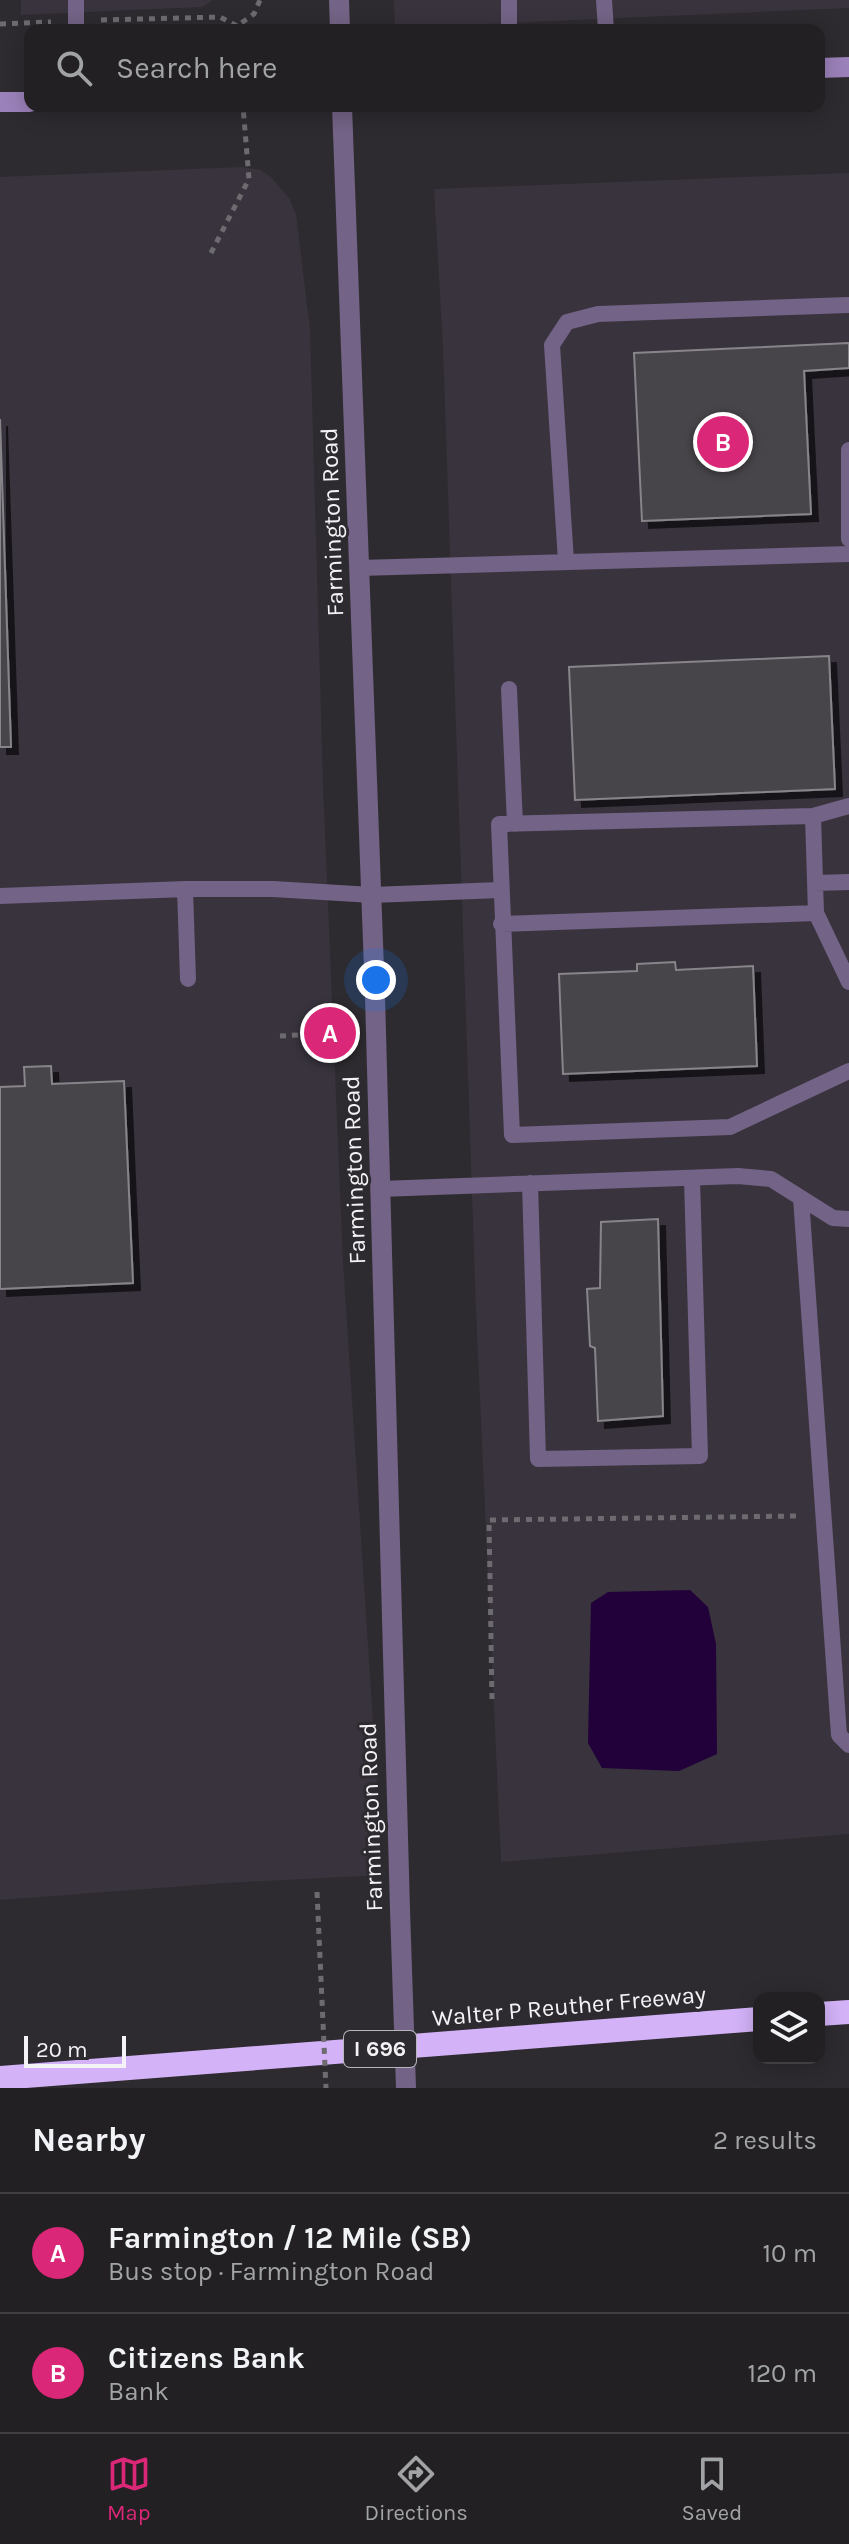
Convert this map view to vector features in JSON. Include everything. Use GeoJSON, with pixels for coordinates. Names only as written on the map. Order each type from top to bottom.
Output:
{"type":"FeatureCollection","features":[{"type":"Feature","properties":{"kind":"highway"},"geometry":{"type":"LineString","coordinates":[[825,2014],[849,2012]]}},
{"type":"Feature","properties":{"kind":"highway","name":"Walter P Reuther Freeway"},"geometry":{"type":"LineString","coordinates":[[0,2078],[753,2019]]}},
{"type":"Feature","properties":{"kind":"main road"},"geometry":{"type":"LineString","coordinates":[[825,68],[849,67]]}},
{"type":"Feature","properties":{"kind":"main road"},"geometry":{"type":"LineString","coordinates":[[0,102],[24,102]]}},
{"type":"Feature","properties":{"kind":"street"},"geometry":{"type":"LineString","coordinates":[[339,0],[340,24]]}},
{"type":"Feature","properties":{"kind":"street","name":"Farmington Road"},"geometry":{"type":"LineString","coordinates":[[342,112],[372,895],[406,2088]]}},
{"type":"Feature","properties":{"kind":"lane"},"geometry":{"type":"LineString","coordinates":[[76,0],[76,24]]}},
{"type":"Feature","properties":{"kind":"lane"},"geometry":{"type":"LineString","coordinates":[[509,0],[509,24]]}},
{"type":"Feature","properties":{"kind":"lane"},"geometry":{"type":"LineString","coordinates":[[604,0],[606,24]]}},
{"type":"Feature","properties":{"kind":"lane"},"geometry":{"type":"LineString","coordinates":[[566,561],[552,345],[567,322],[598,314],[849,305]]}},
{"type":"Feature","properties":{"kind":"lane"},"geometry":{"type":"LineString","coordinates":[[849,450],[849,539]]}},
{"type":"Feature","properties":{"kind":"lane"},"geometry":{"type":"LineString","coordinates":[[359,568],[849,554]]}},
{"type":"Feature","properties":{"kind":"lane"},"geometry":{"type":"LineString","coordinates":[[509,689],[515,824]]}},
{"type":"Feature","properties":{"kind":"lane"},"geometry":{"type":"LineString","coordinates":[[849,806],[813,816],[499,824],[512,1135],[730,1127],[849,1071]]}},
{"type":"Feature","properties":{"kind":"lane"},"geometry":{"type":"LineString","coordinates":[[813,816],[816,913],[849,982]]}},
{"type":"Feature","properties":{"kind":"lane"},"geometry":{"type":"LineString","coordinates":[[815,883],[849,882]]}},
{"type":"Feature","properties":{"kind":"lane"},"geometry":{"type":"LineString","coordinates":[[185,889],[188,979]]}},
{"type":"Feature","properties":{"kind":"lane"},"geometry":{"type":"LineString","coordinates":[[0,896],[185,889],[273,889],[372,895],[500,890]]}},
{"type":"Feature","properties":{"kind":"lane"},"geometry":{"type":"LineString","coordinates":[[501,924],[816,913]]}},
{"type":"Feature","properties":{"kind":"lane"},"geometry":{"type":"LineString","coordinates":[[380,1189],[738,1176],[771,1179],[833,1218],[849,1219]]}},
{"type":"Feature","properties":{"kind":"lane"},"geometry":{"type":"LineString","coordinates":[[530,1183],[538,1459],[700,1456],[692,1179]]}},
{"type":"Feature","properties":{"kind":"lane"},"geometry":{"type":"LineString","coordinates":[[801,1198],[839,1735],[849,1745]]}},
{"type":"Feature","properties":{"kind":"path"},"geometry":{"type":"LineString","coordinates":[[242,24],[254,14],[260,0]]}},
{"type":"Feature","properties":{"kind":"path"},"geometry":{"type":"LineString","coordinates":[[108,24],[220,17],[231,24]]}},
{"type":"Feature","properties":{"kind":"path"},"geometry":{"type":"LineString","coordinates":[[0,24],[24,25]]}},
{"type":"Feature","properties":{"kind":"path"},"geometry":{"type":"LineString","coordinates":[[211,253],[249,179],[243,112]]}},
{"type":"Feature","properties":{"kind":"path"},"geometry":{"type":"LineString","coordinates":[[280,1036],[330,1033]]}},
{"type":"Feature","properties":{"kind":"path"},"geometry":{"type":"LineString","coordinates":[[492,1699],[489,1520],[824,1516]]}},
{"type":"Feature","properties":{"kind":"path"},"geometry":{"type":"LineString","coordinates":[[317,1892],[326,2088]]}},
{"type":"Feature","properties":{"kind":"shaded area"},"geometry":{"type":"Polygon","coordinates":[[[21,0],[213,0],[202,7],[21,15],[21,0]]]}},
{"type":"Feature","properties":{"kind":"shaded area"},"geometry":{"type":"Polygon","coordinates":[[[394,0],[849,0],[849,8],[486,24],[395,24],[394,0]]]}},
{"type":"Feature","properties":{"kind":"shaded area"},"geometry":{"type":"Polygon","coordinates":[[[242,167],[261,170],[271,177],[289,198],[296,214],[310,329],[323,784],[343,1262],[383,1875],[0,1900],[0,177],[242,167]]]}},
{"type":"Feature","properties":{"kind":"shaded area"},"geometry":{"type":"Polygon","coordinates":[[[849,173],[849,1834],[501,1862],[476,1311],[443,347],[434,189],[849,173]]]}},
{"type":"Feature","properties":{"kind":"shaded area"},"geometry":{"type":"Polygon","coordinates":[[[690,1590],[708,1607],[716,1644],[717,1754],[679,1771],[602,1768],[588,1743],[591,1603],[608,1592],[690,1590]]]}},
{"type":"Feature","properties":{"kind":"building"},"geometry":{"type":"Polygon","coordinates":[[[849,343],[849,368],[804,371],[811,514],[642,521],[634,353],[849,343]]]}},
{"type":"Feature","properties":{"kind":"building"},"geometry":{"type":"Polygon","coordinates":[[[0,419],[11,747],[0,747],[0,419]]]}},
{"type":"Feature","properties":{"kind":"building"},"geometry":{"type":"Polygon","coordinates":[[[829,656],[835,789],[575,800],[569,667],[829,656]]]}},
{"type":"Feature","properties":{"kind":"building"},"geometry":{"type":"Polygon","coordinates":[[[675,962],[676,970],[753,966],[757,1066],[563,1074],[559,974],[637,971],[637,964],[675,962]]]}},
{"type":"Feature","properties":{"kind":"building"},"geometry":{"type":"Polygon","coordinates":[[[51,1066],[52,1084],[124,1081],[133,1283],[0,1289],[0,1087],[25,1086],[24,1067],[51,1066]]]}},
{"type":"Feature","properties":{"kind":"building"},"geometry":{"type":"Polygon","coordinates":[[[658,1219],[663,1416],[598,1421],[595,1348],[590,1346],[587,1289],[600,1288],[601,1222],[658,1219]]]}},
{"type":"Feature","properties":{"kind":"place","name":"Citizens Bank"},"geometry":{"type":"Point","coordinates":[723,442]}},
{"type":"Feature","properties":{"kind":"place","name":"Farmington / 12 Mile (SB)"},"geometry":{"type":"Point","coordinates":[330,1033]}}]}
